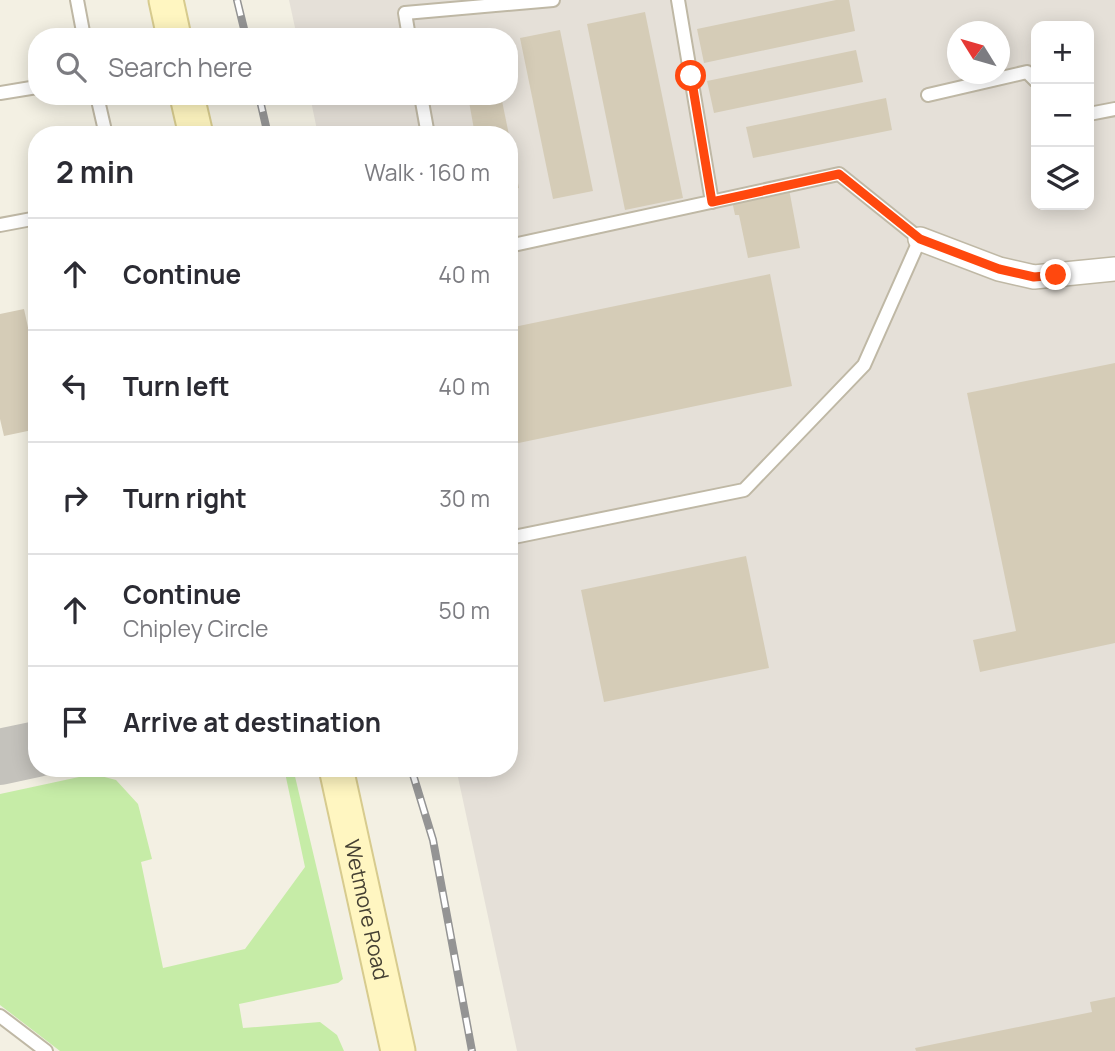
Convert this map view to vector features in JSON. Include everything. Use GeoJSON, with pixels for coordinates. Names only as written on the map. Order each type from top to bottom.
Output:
{"type":"FeatureCollection","features":[{"type":"Feature","properties":{"kind":"main road"},"geometry":{"type":"LineString","coordinates":[[166,0],[172,28]]}},
{"type":"Feature","properties":{"kind":"main road"},"geometry":{"type":"LineString","coordinates":[[189,105],[194,126]]}},
{"type":"Feature","properties":{"kind":"main road","name":"Wetmore Road"},"geometry":{"type":"LineString","coordinates":[[338,777],[398,1051]]}},
{"type":"Feature","properties":{"kind":"street"},"geometry":{"type":"LineString","coordinates":[[920,239],[999,269],[1034,277],[1115,269]]}},
{"type":"Feature","properties":{"kind":"lane"},"geometry":{"type":"LineString","coordinates":[[77,0],[83,28]]}},
{"type":"Feature","properties":{"kind":"lane"},"geometry":{"type":"LineString","coordinates":[[408,28],[405,13],[553,0]]}},
{"type":"Feature","properties":{"kind":"lane"},"geometry":{"type":"LineString","coordinates":[[678,0],[712,202]]}},
{"type":"Feature","properties":{"kind":"lane"},"geometry":{"type":"LineString","coordinates":[[928,95],[1027,72],[1031,76]]}},
{"type":"Feature","properties":{"kind":"lane"},"geometry":{"type":"LineString","coordinates":[[0,93],[28,88]]}},
{"type":"Feature","properties":{"kind":"lane"},"geometry":{"type":"LineString","coordinates":[[99,105],[104,126]]}},
{"type":"Feature","properties":{"kind":"lane"},"geometry":{"type":"LineString","coordinates":[[423,105],[426,126]]}},
{"type":"Feature","properties":{"kind":"lane"},"geometry":{"type":"LineString","coordinates":[[1094,113],[1115,109]]}},
{"type":"Feature","properties":{"kind":"lane"},"geometry":{"type":"LineString","coordinates":[[518,244],[839,174],[920,239],[864,365],[744,490],[518,536]]}},
{"type":"Feature","properties":{"kind":"lane"},"geometry":{"type":"LineString","coordinates":[[0,225],[28,220]]}},
{"type":"Feature","properties":{"kind":"lane"},"geometry":{"type":"LineString","coordinates":[[0,1016],[46,1051]]}},
{"type":"Feature","properties":{"kind":"shaded area"},"geometry":{"type":"Polygon","coordinates":[[[289,0],[1115,0],[1115,1051],[517,1051],[458,777],[518,777],[518,126],[316,126],[312,105],[518,105],[518,28],[295,28],[289,0]]]}},
{"type":"Feature","properties":{"kind":"green space"},"geometry":{"type":"Polygon","coordinates":[[[79,777],[116,780],[138,804],[152,859],[141,862],[163,968],[245,949],[305,867],[286,777],[295,777],[343,979],[338,983],[239,1004],[243,1028],[320,1022],[337,1035],[344,1051],[60,1051],[0,1005],[0,794],[79,777]]]}},
{"type":"Feature","properties":{"kind":"building"},"geometry":{"type":"Polygon","coordinates":[[[836,0],[849,0],[855,31],[704,63],[697,29],[836,0]]]}},
{"type":"Feature","properties":{"kind":"building"},"geometry":{"type":"Polygon","coordinates":[[[645,12],[683,198],[625,210],[587,24],[645,12]]]}},
{"type":"Feature","properties":{"kind":"building"},"geometry":{"type":"Polygon","coordinates":[[[560,30],[593,191],[553,199],[520,38],[560,30]]]}},
{"type":"Feature","properties":{"kind":"building"},"geometry":{"type":"Polygon","coordinates":[[[856,50],[863,82],[714,113],[707,81],[856,50]]]}},
{"type":"Feature","properties":{"kind":"building"},"geometry":{"type":"Polygon","coordinates":[[[886,98],[892,130],[753,158],[746,127],[886,98]]]}},
{"type":"Feature","properties":{"kind":"building"},"geometry":{"type":"Polygon","coordinates":[[[470,105],[503,105],[507,126],[473,126],[470,105]]]}},
{"type":"Feature","properties":{"kind":"building"},"geometry":{"type":"Polygon","coordinates":[[[789,189],[800,248],[748,258],[739,215],[735,215],[732,201],[789,189]]]}},
{"type":"Feature","properties":{"kind":"building"},"geometry":{"type":"Polygon","coordinates":[[[770,274],[792,386],[518,443],[518,326],[770,274]]]}},
{"type":"Feature","properties":{"kind":"building"},"geometry":{"type":"Polygon","coordinates":[[[24,309],[28,327],[28,431],[4,436],[0,419],[0,314],[24,309]]]}},
{"type":"Feature","properties":{"kind":"building"},"geometry":{"type":"Polygon","coordinates":[[[1115,363],[1115,643],[980,672],[973,640],[1016,631],[967,393],[1115,363]]]}},
{"type":"Feature","properties":{"kind":"building"},"geometry":{"type":"Polygon","coordinates":[[[746,556],[769,668],[604,702],[581,590],[746,556]]]}},
{"type":"Feature","properties":{"kind":"building"},"geometry":{"type":"Polygon","coordinates":[[[1115,997],[1115,1051],[916,1051],[915,1048],[1092,1012],[1090,1002],[1115,997]]]}},
{"type":"Feature","properties":{"kind":"taxiway"},"geometry":{"type":"LineString","coordinates":[[0,757],[28,751]]}},
{"type":"Feature","properties":{"kind":"railway"},"geometry":{"type":"LineString","coordinates":[[237,0],[244,28]]}},
{"type":"Feature","properties":{"kind":"railway"},"geometry":{"type":"LineString","coordinates":[[261,105],[266,126]]}},
{"type":"Feature","properties":{"kind":"railway"},"geometry":{"type":"LineString","coordinates":[[414,777],[433,840],[472,1051]]}},
{"type":"Feature","properties":{"kind":"route"},"geometry":{"type":"LineString","coordinates":[[691,76],[712,202],[839,174],[920,239],[999,269],[1034,277],[1056,275]]}}]}
